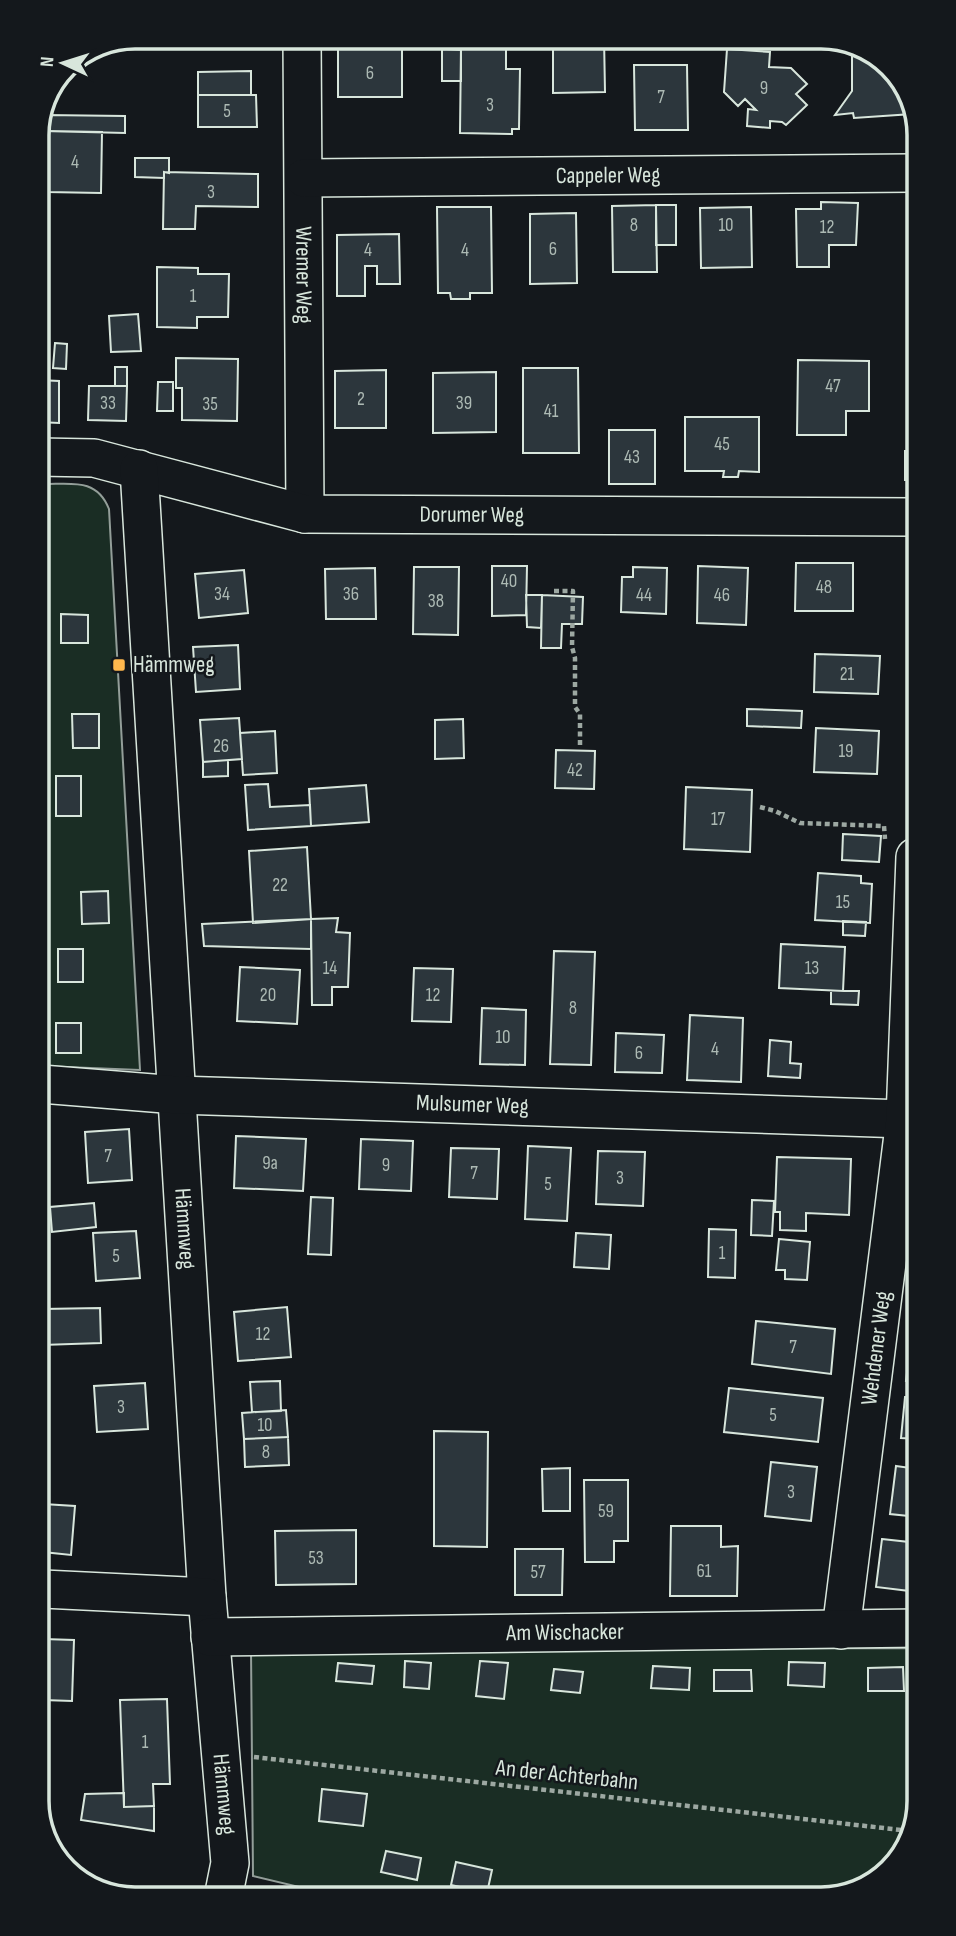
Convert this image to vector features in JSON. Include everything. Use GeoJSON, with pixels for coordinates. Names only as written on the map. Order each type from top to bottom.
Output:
{"type":"FeatureCollection","features":[{"type":"Feature","properties":{"kind":"street","name":"Wremer Weg"},"geometry":{"type":"LineString","coordinates":[[302,49],[305,514]]}},
{"type":"Feature","properties":{"kind":"street","name":"Cappeler Weg"},"geometry":{"type":"LineString","coordinates":[[304,178],[907,173]]}},
{"type":"Feature","properties":{"kind":"street","name":"Dorumer Weg"},"geometry":{"type":"LineString","coordinates":[[49,457],[93,457],[305,514],[907,517]]}},
{"type":"Feature","properties":{"kind":"street","name":"Hämmweg"},"geometry":{"type":"LineString","coordinates":[[139,469],[226,1881]]}},
{"type":"Feature","properties":{"kind":"street","name":"Wehdener Weg"},"geometry":{"type":"LineString","coordinates":[[841,1630],[905,1119],[900,850]]}},
{"type":"Feature","properties":{"kind":"street","name":"Mulsumer Weg"},"geometry":{"type":"LineString","coordinates":[[49,1085],[177,1095],[905,1119]]}},
{"type":"Feature","properties":{"kind":"street"},"geometry":{"type":"LineString","coordinates":[[49,1589],[207,1597]]}},
{"type":"Feature","properties":{"kind":"street","name":"Am Wischacker"},"geometry":{"type":"LineString","coordinates":[[210,1637],[907,1629]]}},
{"type":"Feature","properties":{"kind":"path"},"geometry":{"type":"LineString","coordinates":[[554,591],[573,591],[572,647],[575,658],[575,707],[580,714],[580,745]]}},
{"type":"Feature","properties":{"kind":"path"},"geometry":{"type":"LineString","coordinates":[[760,807],[800,823],[884,826],[900,850]]}},
{"type":"Feature","properties":{"kind":"path","name":"An der Achterbahn"},"geometry":{"type":"LineString","coordinates":[[220,1753],[902,1830]]}},
{"type":"Feature","properties":{"kind":"green space"},"geometry":{"type":"Polygon","coordinates":[[[49,484],[80,484],[89,487],[97,491],[109,509],[140,1070],[49,1066],[49,484]]]}},
{"type":"Feature","properties":{"kind":"green space"},"geometry":{"type":"Polygon","coordinates":[[[907,1648],[907,1801],[902,1829],[893,1849],[869,1873],[838,1885],[821,1887],[299,1887],[253,1876],[251,1649],[907,1648]]]}},
{"type":"Feature","properties":{"kind":"building"},"geometry":{"type":"Polygon","coordinates":[[[338,49],[402,49],[402,97],[338,97],[338,49]]]}},
{"type":"Feature","properties":{"kind":"building"},"geometry":{"type":"Polygon","coordinates":[[[442,49],[461,50],[461,81],[442,81],[442,49]]]}},
{"type":"Feature","properties":{"kind":"building"},"geometry":{"type":"Polygon","coordinates":[[[461,49],[506,49],[506,69],[520,69],[519,129],[512,129],[512,134],[460,133],[461,49]]]}},
{"type":"Feature","properties":{"kind":"building"},"geometry":{"type":"Polygon","coordinates":[[[553,49],[604,49],[605,92],[553,93],[553,49]]]}},
{"type":"Feature","properties":{"kind":"building"},"geometry":{"type":"Polygon","coordinates":[[[727,49],[770,52],[769,67],[791,68],[807,84],[796,94],[807,105],[786,125],[770,121],[770,128],[747,126],[748,109],[756,110],[745,99],[738,106],[724,92],[727,49]]]}},
{"type":"Feature","properties":{"kind":"building"},"geometry":{"type":"Polygon","coordinates":[[[852,55],[864,60],[882,74],[896,92],[904,115],[854,118],[853,113],[835,115],[852,91],[852,55]]]}},
{"type":"Feature","properties":{"kind":"building"},"geometry":{"type":"Polygon","coordinates":[[[634,65],[687,65],[688,130],[635,130],[634,65]]]}},
{"type":"Feature","properties":{"kind":"building"},"geometry":{"type":"Polygon","coordinates":[[[251,71],[251,95],[198,95],[198,72],[251,71]]]}},
{"type":"Feature","properties":{"kind":"building"},"geometry":{"type":"Polygon","coordinates":[[[198,95],[256,95],[257,127],[198,127],[198,95]]]}},
{"type":"Feature","properties":{"kind":"building"},"geometry":{"type":"Polygon","coordinates":[[[52,115],[125,116],[125,133],[49,131],[49,129],[52,115]]]}},
{"type":"Feature","properties":{"kind":"building"},"geometry":{"type":"Polygon","coordinates":[[[49,131],[102,132],[101,193],[49,192],[49,131]]]}},
{"type":"Feature","properties":{"kind":"building"},"geometry":{"type":"Polygon","coordinates":[[[135,158],[169,158],[169,173],[164,172],[164,178],[135,177],[135,158]]]}},
{"type":"Feature","properties":{"kind":"building"},"geometry":{"type":"Polygon","coordinates":[[[164,172],[258,174],[258,207],[196,206],[195,229],[163,229],[164,172]]]}},
{"type":"Feature","properties":{"kind":"building"},"geometry":{"type":"Polygon","coordinates":[[[821,202],[858,203],[856,245],[829,245],[829,267],[797,267],[796,209],[821,209],[821,202]]]}},
{"type":"Feature","properties":{"kind":"building"},"geometry":{"type":"Polygon","coordinates":[[[656,205],[657,272],[613,272],[612,206],[656,205]]]}},
{"type":"Feature","properties":{"kind":"building"},"geometry":{"type":"Polygon","coordinates":[[[656,205],[676,205],[676,245],[656,245],[656,205]]]}},
{"type":"Feature","properties":{"kind":"building"},"geometry":{"type":"Polygon","coordinates":[[[437,207],[491,207],[492,293],[470,293],[470,299],[451,299],[450,293],[438,293],[437,207]]]}},
{"type":"Feature","properties":{"kind":"building"},"geometry":{"type":"Polygon","coordinates":[[[751,207],[752,267],[701,268],[700,208],[751,207]]]}},
{"type":"Feature","properties":{"kind":"building"},"geometry":{"type":"Polygon","coordinates":[[[576,213],[577,283],[530,284],[530,214],[576,213]]]}},
{"type":"Feature","properties":{"kind":"building"},"geometry":{"type":"Polygon","coordinates":[[[399,234],[400,284],[377,284],[377,266],[365,266],[365,296],[337,296],[337,235],[399,234]]]}},
{"type":"Feature","properties":{"kind":"building"},"geometry":{"type":"Polygon","coordinates":[[[157,267],[198,268],[198,274],[229,274],[228,317],[197,317],[197,328],[157,327],[157,267]]]}},
{"type":"Feature","properties":{"kind":"building"},"geometry":{"type":"Polygon","coordinates":[[[138,314],[141,351],[111,352],[109,316],[138,314]]]}},
{"type":"Feature","properties":{"kind":"building"},"geometry":{"type":"Polygon","coordinates":[[[55,343],[67,344],[66,369],[53,368],[55,343]]]}},
{"type":"Feature","properties":{"kind":"building"},"geometry":{"type":"Polygon","coordinates":[[[176,358],[238,359],[237,421],[182,420],[182,388],[176,388],[176,358]]]}},
{"type":"Feature","properties":{"kind":"building"},"geometry":{"type":"Polygon","coordinates":[[[798,360],[869,361],[869,411],[846,411],[846,435],[797,435],[798,360]]]}},
{"type":"Feature","properties":{"kind":"building"},"geometry":{"type":"Polygon","coordinates":[[[115,367],[127,367],[127,386],[115,386],[115,367]]]}},
{"type":"Feature","properties":{"kind":"building"},"geometry":{"type":"Polygon","coordinates":[[[523,368],[578,368],[579,453],[523,453],[523,368]]]}},
{"type":"Feature","properties":{"kind":"building"},"geometry":{"type":"Polygon","coordinates":[[[386,370],[386,428],[335,428],[335,371],[386,370]]]}},
{"type":"Feature","properties":{"kind":"building"},"geometry":{"type":"Polygon","coordinates":[[[496,372],[496,432],[433,433],[433,373],[496,372]]]}},
{"type":"Feature","properties":{"kind":"building"},"geometry":{"type":"Polygon","coordinates":[[[49,381],[59,381],[59,423],[49,423],[49,381]]]}},
{"type":"Feature","properties":{"kind":"building"},"geometry":{"type":"Polygon","coordinates":[[[158,382],[173,382],[173,411],[157,411],[158,382]]]}},
{"type":"Feature","properties":{"kind":"building"},"geometry":{"type":"Polygon","coordinates":[[[89,386],[127,386],[126,421],[88,420],[89,386]]]}},
{"type":"Feature","properties":{"kind":"building"},"geometry":{"type":"Polygon","coordinates":[[[685,417],[759,417],[759,472],[739,471],[738,477],[723,477],[724,471],[685,471],[685,417]]]}},
{"type":"Feature","properties":{"kind":"building"},"geometry":{"type":"Polygon","coordinates":[[[609,430],[655,430],[655,484],[609,484],[609,430]]]}},
{"type":"Feature","properties":{"kind":"building"},"geometry":{"type":"Polygon","coordinates":[[[905,451],[907,451],[907,480],[905,451]]]}},
{"type":"Feature","properties":{"kind":"building"},"geometry":{"type":"Polygon","coordinates":[[[796,563],[853,563],[853,611],[795,611],[796,563]]]}},
{"type":"Feature","properties":{"kind":"building"},"geometry":{"type":"Polygon","coordinates":[[[492,566],[527,566],[526,615],[492,616],[492,566]]]}},
{"type":"Feature","properties":{"kind":"building"},"geometry":{"type":"Polygon","coordinates":[[[698,566],[748,568],[746,625],[697,623],[698,566]]]}},
{"type":"Feature","properties":{"kind":"building"},"geometry":{"type":"Polygon","coordinates":[[[414,567],[459,567],[458,635],[413,634],[414,567]]]}},
{"type":"Feature","properties":{"kind":"building"},"geometry":{"type":"Polygon","coordinates":[[[633,567],[667,568],[666,614],[621,612],[622,577],[633,577],[633,567]]]}},
{"type":"Feature","properties":{"kind":"building"},"geometry":{"type":"Polygon","coordinates":[[[375,568],[376,619],[326,619],[325,569],[375,568]]]}},
{"type":"Feature","properties":{"kind":"building"},"geometry":{"type":"Polygon","coordinates":[[[244,570],[248,613],[199,618],[195,574],[244,570]]]}},
{"type":"Feature","properties":{"kind":"building"},"geometry":{"type":"Polygon","coordinates":[[[526,595],[542,595],[541,628],[527,627],[526,595]]]}},
{"type":"Feature","properties":{"kind":"building"},"geometry":{"type":"Polygon","coordinates":[[[542,595],[583,597],[582,624],[562,624],[561,648],[541,648],[542,595]]]}},
{"type":"Feature","properties":{"kind":"building"},"geometry":{"type":"Polygon","coordinates":[[[61,614],[88,615],[88,643],[61,643],[61,614]]]}},
{"type":"Feature","properties":{"kind":"building"},"geometry":{"type":"Polygon","coordinates":[[[238,645],[240,689],[196,692],[193,647],[238,645]]]}},
{"type":"Feature","properties":{"kind":"building"},"geometry":{"type":"Polygon","coordinates":[[[815,654],[880,656],[878,694],[814,692],[815,654]]]}},
{"type":"Feature","properties":{"kind":"building"},"geometry":{"type":"Polygon","coordinates":[[[747,709],[802,711],[801,728],[747,726],[747,709]]]}},
{"type":"Feature","properties":{"kind":"building"},"geometry":{"type":"Polygon","coordinates":[[[72,714],[99,714],[99,748],[73,748],[72,714]]]}},
{"type":"Feature","properties":{"kind":"building"},"geometry":{"type":"Polygon","coordinates":[[[239,718],[242,759],[203,762],[200,720],[239,718]]]}},
{"type":"Feature","properties":{"kind":"building"},"geometry":{"type":"Polygon","coordinates":[[[463,719],[464,758],[435,759],[435,720],[463,719]]]}},
{"type":"Feature","properties":{"kind":"building"},"geometry":{"type":"Polygon","coordinates":[[[816,728],[879,731],[877,774],[814,772],[816,728]]]}},
{"type":"Feature","properties":{"kind":"building"},"geometry":{"type":"Polygon","coordinates":[[[275,731],[277,773],[243,775],[240,733],[275,731]]]}},
{"type":"Feature","properties":{"kind":"building"},"geometry":{"type":"Polygon","coordinates":[[[556,750],[595,751],[594,789],[555,788],[556,750]]]}},
{"type":"Feature","properties":{"kind":"building"},"geometry":{"type":"Polygon","coordinates":[[[228,760],[228,776],[203,777],[203,762],[228,760]]]}},
{"type":"Feature","properties":{"kind":"building"},"geometry":{"type":"Polygon","coordinates":[[[56,776],[81,776],[81,816],[56,816],[56,776]]]}},
{"type":"Feature","properties":{"kind":"building"},"geometry":{"type":"Polygon","coordinates":[[[268,784],[270,807],[310,805],[311,826],[248,830],[245,785],[268,784]]]}},
{"type":"Feature","properties":{"kind":"building"},"geometry":{"type":"Polygon","coordinates":[[[366,785],[369,822],[311,826],[309,789],[366,785]]]}},
{"type":"Feature","properties":{"kind":"building"},"geometry":{"type":"Polygon","coordinates":[[[686,787],[752,790],[750,852],[684,849],[686,787]]]}},
{"type":"Feature","properties":{"kind":"building"},"geometry":{"type":"Polygon","coordinates":[[[843,834],[881,836],[879,862],[842,860],[843,834]]]}},
{"type":"Feature","properties":{"kind":"building"},"geometry":{"type":"Polygon","coordinates":[[[307,847],[311,919],[253,923],[249,851],[307,847]]]}},
{"type":"Feature","properties":{"kind":"building"},"geometry":{"type":"Polygon","coordinates":[[[818,873],[861,876],[861,883],[872,884],[870,923],[815,920],[818,873]]]}},
{"type":"Feature","properties":{"kind":"building"},"geometry":{"type":"Polygon","coordinates":[[[108,891],[109,923],[82,924],[81,892],[108,891]]]}},
{"type":"Feature","properties":{"kind":"building"},"geometry":{"type":"Polygon","coordinates":[[[338,918],[336,932],[350,933],[348,987],[332,987],[332,1005],[312,1005],[311,919],[338,918]]]}},
{"type":"Feature","properties":{"kind":"building"},"geometry":{"type":"Polygon","coordinates":[[[311,919],[311,949],[204,946],[202,924],[311,919]]]}},
{"type":"Feature","properties":{"kind":"building"},"geometry":{"type":"Polygon","coordinates":[[[843,921],[866,922],[865,936],[843,935],[843,921]]]}},
{"type":"Feature","properties":{"kind":"building"},"geometry":{"type":"Polygon","coordinates":[[[781,944],[845,947],[843,991],[779,988],[781,944]]]}},
{"type":"Feature","properties":{"kind":"building"},"geometry":{"type":"Polygon","coordinates":[[[58,949],[83,949],[83,982],[58,982],[58,949]]]}},
{"type":"Feature","properties":{"kind":"building"},"geometry":{"type":"Polygon","coordinates":[[[554,951],[595,952],[591,1065],[550,1064],[554,951]]]}},
{"type":"Feature","properties":{"kind":"building"},"geometry":{"type":"Polygon","coordinates":[[[240,967],[300,970],[297,1024],[237,1021],[240,967]]]}},
{"type":"Feature","properties":{"kind":"building"},"geometry":{"type":"Polygon","coordinates":[[[414,968],[453,969],[451,1022],[412,1021],[414,968]]]}},
{"type":"Feature","properties":{"kind":"building"},"geometry":{"type":"Polygon","coordinates":[[[831,991],[859,991],[858,1005],[831,1004],[831,991]]]}},
{"type":"Feature","properties":{"kind":"building"},"geometry":{"type":"Polygon","coordinates":[[[482,1008],[526,1010],[525,1065],[480,1064],[482,1008]]]}},
{"type":"Feature","properties":{"kind":"building"},"geometry":{"type":"Polygon","coordinates":[[[690,1015],[743,1018],[741,1082],[687,1080],[690,1015]]]}},
{"type":"Feature","properties":{"kind":"building"},"geometry":{"type":"Polygon","coordinates":[[[56,1023],[81,1023],[81,1053],[56,1053],[56,1023]]]}},
{"type":"Feature","properties":{"kind":"building"},"geometry":{"type":"Polygon","coordinates":[[[616,1033],[664,1035],[662,1073],[615,1072],[616,1033]]]}},
{"type":"Feature","properties":{"kind":"building"},"geometry":{"type":"Polygon","coordinates":[[[770,1040],[791,1042],[790,1063],[801,1064],[800,1078],[768,1076],[770,1040]]]}},
{"type":"Feature","properties":{"kind":"building"},"geometry":{"type":"Polygon","coordinates":[[[129,1129],[132,1180],[88,1183],[85,1132],[129,1129]]]}},
{"type":"Feature","properties":{"kind":"building"},"geometry":{"type":"Polygon","coordinates":[[[236,1136],[306,1139],[303,1191],[234,1188],[236,1136]]]}},
{"type":"Feature","properties":{"kind":"building"},"geometry":{"type":"Polygon","coordinates":[[[361,1139],[413,1141],[411,1191],[359,1189],[361,1139]]]}},
{"type":"Feature","properties":{"kind":"building"},"geometry":{"type":"Polygon","coordinates":[[[528,1146],[571,1148],[567,1221],[525,1219],[528,1146]]]}},
{"type":"Feature","properties":{"kind":"building"},"geometry":{"type":"Polygon","coordinates":[[[451,1148],[499,1149],[497,1199],[449,1197],[451,1148]]]}},
{"type":"Feature","properties":{"kind":"building"},"geometry":{"type":"Polygon","coordinates":[[[598,1151],[645,1152],[643,1206],[596,1204],[598,1151]]]}},
{"type":"Feature","properties":{"kind":"building"},"geometry":{"type":"Polygon","coordinates":[[[777,1157],[851,1159],[849,1215],[806,1213],[806,1231],[780,1230],[780,1212],[775,1212],[777,1157]]]}},
{"type":"Feature","properties":{"kind":"building"},"geometry":{"type":"Polygon","coordinates":[[[311,1197],[333,1198],[331,1255],[308,1254],[311,1197]]]}},
{"type":"Feature","properties":{"kind":"building"},"geometry":{"type":"Polygon","coordinates":[[[752,1200],[774,1201],[772,1236],[751,1235],[752,1200]]]}},
{"type":"Feature","properties":{"kind":"building"},"geometry":{"type":"Polygon","coordinates":[[[94,1203],[96,1227],[52,1232],[50,1207],[94,1203]]]}},
{"type":"Feature","properties":{"kind":"building"},"geometry":{"type":"Polygon","coordinates":[[[709,1229],[736,1230],[735,1278],[708,1277],[709,1229]]]}},
{"type":"Feature","properties":{"kind":"building"},"geometry":{"type":"Polygon","coordinates":[[[136,1231],[140,1278],[96,1281],[93,1233],[136,1231]]]}},
{"type":"Feature","properties":{"kind":"building"},"geometry":{"type":"Polygon","coordinates":[[[576,1233],[611,1235],[609,1269],[574,1267],[576,1233]]]}},
{"type":"Feature","properties":{"kind":"building"},"geometry":{"type":"Polygon","coordinates":[[[779,1239],[810,1242],[807,1280],[785,1279],[785,1270],[776,1270],[779,1239]]]}},
{"type":"Feature","properties":{"kind":"building"},"geometry":{"type":"Polygon","coordinates":[[[287,1307],[291,1357],[238,1361],[234,1312],[287,1307]]]}},
{"type":"Feature","properties":{"kind":"building"},"geometry":{"type":"Polygon","coordinates":[[[100,1308],[101,1343],[49,1345],[49,1309],[100,1308]]]}},
{"type":"Feature","properties":{"kind":"building"},"geometry":{"type":"Polygon","coordinates":[[[756,1321],[835,1329],[831,1374],[752,1364],[756,1321]]]}},
{"type":"Feature","properties":{"kind":"building"},"geometry":{"type":"Polygon","coordinates":[[[280,1381],[281,1411],[252,1412],[250,1382],[280,1381]]]}},
{"type":"Feature","properties":{"kind":"building"},"geometry":{"type":"Polygon","coordinates":[[[145,1383],[148,1429],[97,1432],[94,1386],[145,1383]]]}},
{"type":"Feature","properties":{"kind":"building"},"geometry":{"type":"Polygon","coordinates":[[[729,1388],[823,1398],[818,1442],[724,1432],[729,1388]]]}},
{"type":"Feature","properties":{"kind":"building"},"geometry":{"type":"Polygon","coordinates":[[[905,1397],[907,1397],[907,1438],[901,1438],[905,1397]]]}},
{"type":"Feature","properties":{"kind":"building"},"geometry":{"type":"Polygon","coordinates":[[[286,1410],[288,1437],[244,1439],[242,1413],[286,1410]]]}},
{"type":"Feature","properties":{"kind":"building"},"geometry":{"type":"Polygon","coordinates":[[[434,1431],[488,1432],[487,1547],[434,1546],[434,1431]]]}},
{"type":"Feature","properties":{"kind":"building"},"geometry":{"type":"Polygon","coordinates":[[[288,1437],[289,1465],[245,1467],[244,1439],[288,1437]]]}},
{"type":"Feature","properties":{"kind":"building"},"geometry":{"type":"Polygon","coordinates":[[[771,1462],[817,1467],[811,1521],[765,1516],[771,1462]]]}},
{"type":"Feature","properties":{"kind":"building"},"geometry":{"type":"Polygon","coordinates":[[[896,1466],[907,1468],[907,1516],[890,1514],[896,1466]]]}},
{"type":"Feature","properties":{"kind":"building"},"geometry":{"type":"Polygon","coordinates":[[[570,1468],[570,1511],[543,1511],[542,1469],[570,1468]]]}},
{"type":"Feature","properties":{"kind":"building"},"geometry":{"type":"Polygon","coordinates":[[[584,1480],[628,1480],[628,1541],[614,1541],[614,1562],[585,1562],[584,1480]]]}},
{"type":"Feature","properties":{"kind":"building"},"geometry":{"type":"Polygon","coordinates":[[[49,1504],[75,1506],[71,1555],[49,1553],[49,1504]]]}},
{"type":"Feature","properties":{"kind":"building"},"geometry":{"type":"Polygon","coordinates":[[[671,1526],[721,1526],[721,1547],[738,1546],[737,1596],[670,1596],[671,1526]]]}},
{"type":"Feature","properties":{"kind":"building"},"geometry":{"type":"Polygon","coordinates":[[[356,1530],[356,1584],[276,1585],[275,1531],[356,1530]]]}},
{"type":"Feature","properties":{"kind":"building"},"geometry":{"type":"Polygon","coordinates":[[[882,1539],[907,1542],[907,1591],[876,1587],[882,1539]]]}},
{"type":"Feature","properties":{"kind":"building"},"geometry":{"type":"Polygon","coordinates":[[[515,1549],[563,1549],[562,1595],[515,1595],[515,1549]]]}},
{"type":"Feature","properties":{"kind":"building"},"geometry":{"type":"Polygon","coordinates":[[[49,1639],[74,1640],[72,1701],[49,1700],[49,1639]]]}},
{"type":"Feature","properties":{"kind":"building"},"geometry":{"type":"Polygon","coordinates":[[[405,1661],[431,1663],[429,1689],[404,1687],[405,1661]]]}},
{"type":"Feature","properties":{"kind":"building"},"geometry":{"type":"Polygon","coordinates":[[[480,1661],[508,1663],[504,1699],[476,1696],[480,1661]]]}},
{"type":"Feature","properties":{"kind":"building"},"geometry":{"type":"Polygon","coordinates":[[[789,1662],[825,1663],[824,1687],[788,1685],[789,1662]]]}},
{"type":"Feature","properties":{"kind":"building"},"geometry":{"type":"Polygon","coordinates":[[[338,1663],[374,1666],[372,1684],[336,1681],[338,1663]]]}},
{"type":"Feature","properties":{"kind":"building"},"geometry":{"type":"Polygon","coordinates":[[[653,1666],[690,1668],[689,1690],[651,1688],[653,1666]]]}},
{"type":"Feature","properties":{"kind":"building"},"geometry":{"type":"Polygon","coordinates":[[[903,1667],[904,1691],[868,1691],[868,1668],[903,1667]]]}},
{"type":"Feature","properties":{"kind":"building"},"geometry":{"type":"Polygon","coordinates":[[[554,1669],[583,1672],[580,1693],[551,1690],[554,1669]]]}},
{"type":"Feature","properties":{"kind":"building"},"geometry":{"type":"Polygon","coordinates":[[[714,1670],[751,1670],[752,1691],[714,1691],[714,1670]]]}},
{"type":"Feature","properties":{"kind":"building"},"geometry":{"type":"Polygon","coordinates":[[[167,1699],[170,1784],[153,1784],[154,1806],[124,1807],[120,1700],[167,1699]]]}},
{"type":"Feature","properties":{"kind":"building"},"geometry":{"type":"Polygon","coordinates":[[[322,1789],[367,1794],[363,1826],[319,1821],[322,1789]]]}},
{"type":"Feature","properties":{"kind":"building"},"geometry":{"type":"Polygon","coordinates":[[[124,1793],[124,1807],[154,1806],[154,1831],[81,1820],[85,1794],[124,1793]]]}},
{"type":"Feature","properties":{"kind":"building"},"geometry":{"type":"Polygon","coordinates":[[[386,1851],[421,1858],[417,1880],[381,1872],[386,1851]]]}},
{"type":"Feature","properties":{"kind":"building"},"geometry":{"type":"Polygon","coordinates":[[[456,1862],[492,1870],[488,1887],[451,1885],[456,1862]]]}},
{"type":"Feature","properties":{"kind":"place","name":"Hämmweg"},"geometry":{"type":"Point","coordinates":[119,665]}}]}
